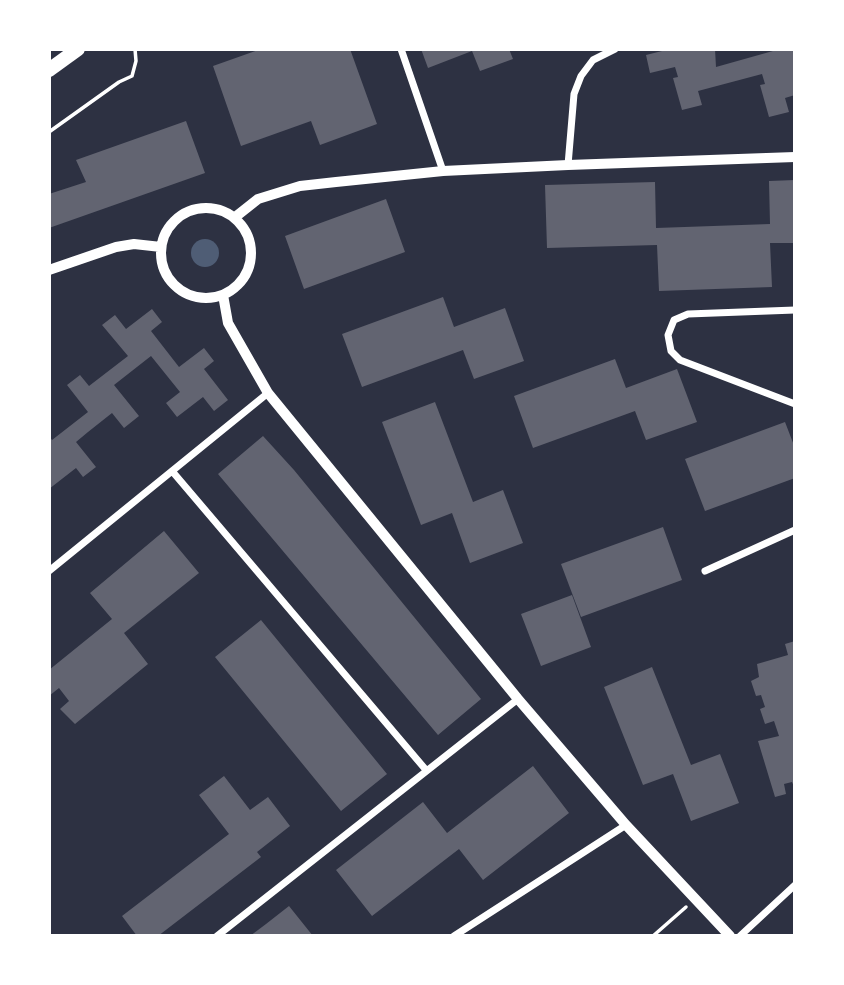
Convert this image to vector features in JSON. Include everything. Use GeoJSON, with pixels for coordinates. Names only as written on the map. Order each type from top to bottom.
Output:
{"type":"FeatureCollection","features":[{"type":"Feature","properties":{"kind":"main road"},"geometry":{"type":"LineString","coordinates":[[49,70],[78,49]]}},
{"type":"Feature","properties":{"kind":"street"},"geometry":{"type":"LineString","coordinates":[[401,49],[443,171]]}},
{"type":"Feature","properties":{"kind":"street"},"geometry":{"type":"LineString","coordinates":[[568,165],[577,85],[593,60],[615,49]]}},
{"type":"Feature","properties":{"kind":"street"},"geometry":{"type":"LineString","coordinates":[[234,218],[258,199],[300,186],[443,171],[795,157]]}},
{"type":"Feature","properties":{"kind":"street"},"geometry":{"type":"LineString","coordinates":[[195,209],[222,211],[234,218],[244,229],[250,244],[251,260],[246,274],[236,286],[223,295],[207,298],[192,296],[178,289],[168,277],[162,263],[161,247],[172,223],[195,209]]}},
{"type":"Feature","properties":{"kind":"street"},"geometry":{"type":"LineString","coordinates":[[49,270],[116,247],[134,244],[161,247]]}},
{"type":"Feature","properties":{"kind":"street"},"geometry":{"type":"LineString","coordinates":[[223,295],[228,323],[268,393],[517,699],[626,825],[730,936]]}},
{"type":"Feature","properties":{"kind":"street"},"geometry":{"type":"LineString","coordinates":[[795,310],[688,314],[674,320],[668,335],[671,351],[680,360],[795,404]]}},
{"type":"Feature","properties":{"kind":"street"},"geometry":{"type":"LineString","coordinates":[[49,571],[268,393]]}},
{"type":"Feature","properties":{"kind":"street"},"geometry":{"type":"LineString","coordinates":[[172,471],[426,770]]}},
{"type":"Feature","properties":{"kind":"street"},"geometry":{"type":"LineString","coordinates":[[705,571],[795,530]]}},
{"type":"Feature","properties":{"kind":"street"},"geometry":{"type":"LineString","coordinates":[[217,936],[517,699]]}},
{"type":"Feature","properties":{"kind":"street"},"geometry":{"type":"LineString","coordinates":[[454,936],[626,825]]}},
{"type":"Feature","properties":{"kind":"street"},"geometry":{"type":"LineString","coordinates":[[740,936],[795,885]]}},
{"type":"Feature","properties":{"kind":"path"},"geometry":{"type":"LineString","coordinates":[[49,132],[119,82],[132,76],[136,61],[135,49]]}},
{"type":"Feature","properties":{"kind":"path"},"geometry":{"type":"LineString","coordinates":[[653,936],[696,899]]}},
{"type":"Feature","properties":{"kind":"water"},"geometry":{"type":"Polygon","coordinates":[[[205,239],[215,243],[219,253],[215,263],[205,267],[195,263],[191,253],[195,243],[205,239]]]}},
{"type":"Feature","properties":{"kind":"building"},"geometry":{"type":"Polygon","coordinates":[[[261,49],[350,49],[377,124],[320,145],[311,121],[241,146],[213,66],[261,49]]]}},
{"type":"Feature","properties":{"kind":"building"},"geometry":{"type":"Polygon","coordinates":[[[421,49],[509,49],[513,59],[480,71],[472,51],[428,68],[421,49]]]}},
{"type":"Feature","properties":{"kind":"building"},"geometry":{"type":"Polygon","coordinates":[[[670,49],[715,49],[716,67],[780,49],[795,49],[795,95],[785,98],[789,112],[769,117],[760,85],[765,84],[762,74],[698,91],[702,105],[682,110],[673,78],[678,77],[675,67],[650,73],[646,55],[670,49]]]}},
{"type":"Feature","properties":{"kind":"building"},"geometry":{"type":"Polygon","coordinates":[[[186,121],[205,173],[49,228],[49,194],[86,182],[76,160],[186,121]]]}},
{"type":"Feature","properties":{"kind":"building"},"geometry":{"type":"Polygon","coordinates":[[[795,180],[795,243],[770,243],[772,287],[659,291],[657,245],[547,248],[545,185],[655,182],[656,228],[770,224],[769,181],[795,180]]]}},
{"type":"Feature","properties":{"kind":"building"},"geometry":{"type":"Polygon","coordinates":[[[386,199],[405,252],[304,289],[285,236],[386,199]]]}},
{"type":"Feature","properties":{"kind":"building"},"geometry":{"type":"Polygon","coordinates":[[[443,297],[454,327],[505,308],[524,361],[474,379],[463,350],[362,387],[342,334],[443,297]]]}},
{"type":"Feature","properties":{"kind":"building"},"geometry":{"type":"Polygon","coordinates":[[[152,309],[162,322],[151,331],[179,367],[204,348],[214,361],[204,369],[228,400],[214,411],[203,397],[177,417],[166,403],[180,392],[151,356],[114,385],[139,416],[124,428],[112,413],[88,432],[76,442],[96,467],[83,477],[76,468],[49,489],[49,436],[52,440],[88,412],[67,385],[80,375],[89,386],[128,356],[102,325],[115,315],[126,329],[152,309]]]}},
{"type":"Feature","properties":{"kind":"building"},"geometry":{"type":"Polygon","coordinates":[[[615,359],[626,388],[677,369],[697,422],[646,440],[635,411],[533,448],[514,396],[615,359]]]}},
{"type":"Feature","properties":{"kind":"building"},"geometry":{"type":"Polygon","coordinates":[[[435,402],[473,502],[503,490],[523,543],[470,563],[452,513],[421,525],[382,422],[435,402]]]}},
{"type":"Feature","properties":{"kind":"building"},"geometry":{"type":"Polygon","coordinates":[[[785,422],[795,448],[795,478],[705,511],[685,459],[785,422]]]}},
{"type":"Feature","properties":{"kind":"building"},"geometry":{"type":"Polygon","coordinates":[[[263,436],[294,470],[481,699],[438,735],[218,474],[263,436]]]}},
{"type":"Feature","properties":{"kind":"building"},"geometry":{"type":"Polygon","coordinates":[[[663,527],[682,580],[581,617],[561,564],[663,527]]]}},
{"type":"Feature","properties":{"kind":"building"},"geometry":{"type":"Polygon","coordinates":[[[164,531],[199,573],[124,633],[148,664],[75,724],[60,709],[69,701],[59,688],[49,696],[49,670],[112,619],[90,593],[164,531]]]}},
{"type":"Feature","properties":{"kind":"building"},"geometry":{"type":"Polygon","coordinates":[[[572,595],[591,647],[541,666],[521,614],[572,595]]]}},
{"type":"Feature","properties":{"kind":"building"},"geometry":{"type":"Polygon","coordinates":[[[261,620],[387,774],[341,811],[215,657],[261,620]]]}},
{"type":"Feature","properties":{"kind":"building"},"geometry":{"type":"Polygon","coordinates":[[[795,641],[795,789],[792,782],[784,784],[786,794],[775,797],[758,741],[779,736],[774,721],[765,724],[760,709],[765,707],[761,695],[756,696],[751,681],[759,677],[757,664],[788,655],[785,644],[795,641]]]}},
{"type":"Feature","properties":{"kind":"building"},"geometry":{"type":"Polygon","coordinates":[[[652,667],[691,765],[720,754],[739,803],[691,821],[673,774],[643,785],[604,687],[652,667]]]}},
{"type":"Feature","properties":{"kind":"building"},"geometry":{"type":"Polygon","coordinates":[[[533,766],[569,813],[483,880],[459,849],[372,916],[336,870],[423,802],[447,833],[533,766]]]}},
{"type":"Feature","properties":{"kind":"building"},"geometry":{"type":"Polygon","coordinates":[[[224,776],[250,810],[268,797],[290,826],[257,852],[261,857],[158,936],[137,936],[122,916],[229,834],[199,795],[224,776]]]}},
{"type":"Feature","properties":{"kind":"building"},"geometry":{"type":"Polygon","coordinates":[[[289,906],[313,936],[250,936],[266,924],[289,906]]]}}]}
